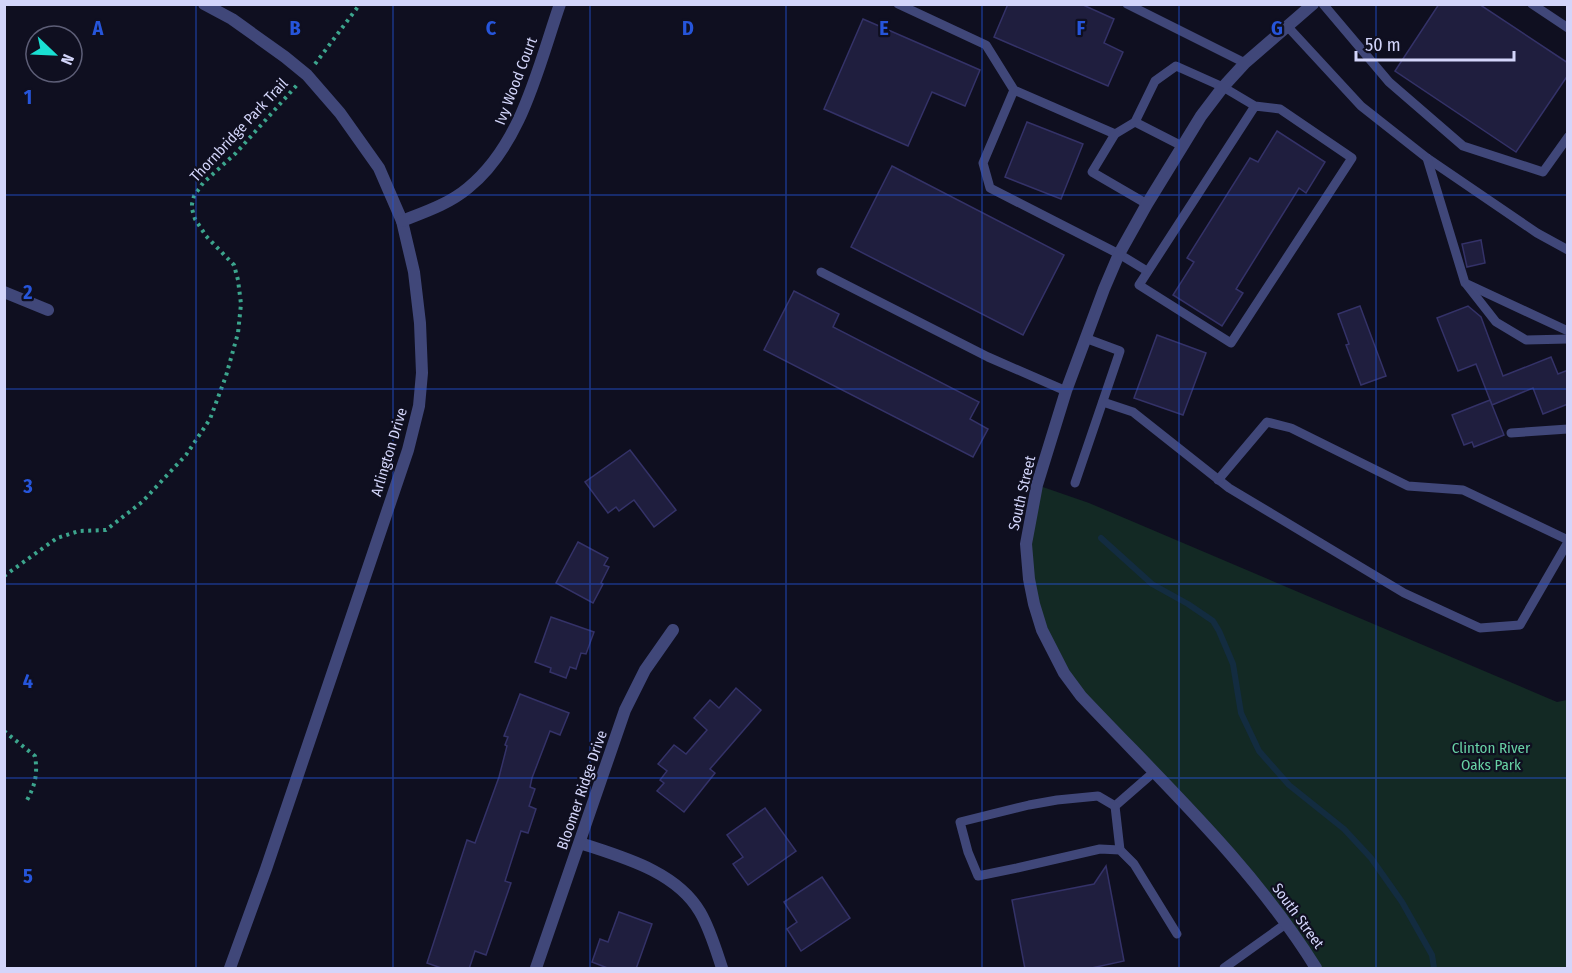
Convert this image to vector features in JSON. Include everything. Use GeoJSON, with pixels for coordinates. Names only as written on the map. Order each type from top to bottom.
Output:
{"type":"FeatureCollection","features":[{"type":"Feature","properties":{"kind":"street","name":"Arlington Drive"},"geometry":{"type":"LineString","coordinates":[[204,4],[232,19],[307,75],[340,113],[379,168],[402,221],[414,272],[420,323],[422,372],[419,406],[408,450],[230,969]]}},
{"type":"Feature","properties":{"kind":"street","name":"Ivy Wood Court"},"geometry":{"type":"LineString","coordinates":[[402,221],[440,206],[467,189],[484,173],[502,150],[525,105],[560,4]]}},
{"type":"Feature","properties":{"kind":"street","name":"South Street"},"geometry":{"type":"LineString","coordinates":[[1313,4],[1245,63],[1223,87],[1182,146],[1119,254],[1066,391],[1037,485],[1026,544],[1034,604],[1042,630],[1064,673],[1081,696],[1260,888],[1287,923],[1316,969]]}},
{"type":"Feature","properties":{"kind":"street"},"geometry":{"type":"LineString","coordinates":[[4,292],[48,310]]}},
{"type":"Feature","properties":{"kind":"street","name":"Bloomer Ridge Drive"},"geometry":{"type":"LineString","coordinates":[[536,969],[625,710],[645,670],[673,630]]}},
{"type":"Feature","properties":{"kind":"street"},"geometry":{"type":"LineString","coordinates":[[580,843],[644,866],[682,891],[699,911],[713,941],[722,969]]}},
{"type":"Feature","properties":{"kind":"lane"},"geometry":{"type":"LineString","coordinates":[[898,4],[986,45],[1014,90],[1115,134]]}},
{"type":"Feature","properties":{"kind":"lane"},"geometry":{"type":"LineString","coordinates":[[1126,4],[1245,63]]}},
{"type":"Feature","properties":{"kind":"lane"},"geometry":{"type":"LineString","coordinates":[[1323,4],[1389,82],[1463,146],[1543,172],[1568,137]]}},
{"type":"Feature","properties":{"kind":"lane"},"geometry":{"type":"LineString","coordinates":[[1532,4],[1568,27]]}},
{"type":"Feature","properties":{"kind":"lane"},"geometry":{"type":"LineString","coordinates":[[1288,27],[1361,106],[1427,158],[1537,233],[1568,250]]}},
{"type":"Feature","properties":{"kind":"lane"},"geometry":{"type":"LineString","coordinates":[[1147,204],[1092,172],[1115,134],[1135,122],[1155,81],[1176,66],[1223,87],[1255,106],[1280,109],[1352,158],[1230,343],[1139,285],[1255,106]]}},
{"type":"Feature","properties":{"kind":"lane"},"geometry":{"type":"LineString","coordinates":[[1014,90],[983,163],[990,188],[1119,254],[1147,271]]}},
{"type":"Feature","properties":{"kind":"lane"},"geometry":{"type":"LineString","coordinates":[[1135,122],[1182,146]]}},
{"type":"Feature","properties":{"kind":"lane"},"geometry":{"type":"LineString","coordinates":[[1427,158],[1465,283],[1496,322],[1526,340],[1568,339]]}},
{"type":"Feature","properties":{"kind":"lane"},"geometry":{"type":"LineString","coordinates":[[821,272],[988,357],[1066,391]]}},
{"type":"Feature","properties":{"kind":"lane"},"geometry":{"type":"LineString","coordinates":[[1465,283],[1568,332]]}},
{"type":"Feature","properties":{"kind":"lane"},"geometry":{"type":"LineString","coordinates":[[1076,483],[1120,351],[1085,338]]}},
{"type":"Feature","properties":{"kind":"lane"},"geometry":{"type":"LineString","coordinates":[[1103,402],[1133,412],[1218,480],[1238,494],[1404,593],[1480,628],[1520,625],[1568,541],[1463,490],[1408,486],[1291,428],[1267,422],[1218,480]]}},
{"type":"Feature","properties":{"kind":"lane"},"geometry":{"type":"LineString","coordinates":[[1512,433],[1568,429]]}},
{"type":"Feature","properties":{"kind":"lane"},"geometry":{"type":"LineString","coordinates":[[1114,806],[1154,772]]}},
{"type":"Feature","properties":{"kind":"lane"},"geometry":{"type":"LineString","coordinates":[[1114,806],[1098,796],[1057,800],[960,822],[968,852],[978,876],[1100,849],[1120,850]]}},
{"type":"Feature","properties":{"kind":"lane"},"geometry":{"type":"LineString","coordinates":[[1114,806],[1120,850],[1134,864],[1177,934]]}},
{"type":"Feature","properties":{"kind":"lane"},"geometry":{"type":"LineString","coordinates":[[1224,969],[1287,923]]}},
{"type":"Feature","properties":{"kind":"path","name":"Thornbridge Park Trail"},"geometry":{"type":"LineString","coordinates":[[4,576],[57,538],[79,531],[106,530],[141,502],[186,455],[210,419],[226,376],[238,333],[241,304],[234,265],[206,236],[195,219],[192,209],[194,196],[203,183],[236,153],[307,75],[360,4]]}},
{"type":"Feature","properties":{"kind":"path"},"geometry":{"type":"LineString","coordinates":[[4,731],[35,756],[38,770],[32,792],[26,802]]}},
{"type":"Feature","properties":{"kind":"green space","name":"Clinton River Oaks Park"},"geometry":{"type":"Polygon","coordinates":[[[1037,485],[1089,503],[1557,702],[1567,700],[1567,968],[1316,968],[1296,936],[1064,673],[1029,579],[1037,485]]]}},
{"type":"Feature","properties":{"kind":"building"},"geometry":{"type":"Polygon","coordinates":[[[1008,4],[1081,4],[1114,19],[1104,43],[1123,52],[1108,86],[994,37],[1008,4]]]}},
{"type":"Feature","properties":{"kind":"building"},"geometry":{"type":"Polygon","coordinates":[[[1439,4],[1479,4],[1568,63],[1568,75],[1516,152],[1395,71],[1439,4]]]}},
{"type":"Feature","properties":{"kind":"building"},"geometry":{"type":"Polygon","coordinates":[[[863,19],[980,70],[965,106],[932,92],[908,146],[824,109],[863,19]]]}},
{"type":"Feature","properties":{"kind":"building"},"geometry":{"type":"Polygon","coordinates":[[[1027,122],[1083,144],[1061,199],[1005,177],[1027,122]]]}},
{"type":"Feature","properties":{"kind":"building"},"geometry":{"type":"Polygon","coordinates":[[[1277,131],[1325,162],[1306,193],[1299,188],[1236,289],[1243,293],[1222,326],[1173,295],[1194,262],[1187,258],[1250,158],[1258,162],[1277,131]]]}},
{"type":"Feature","properties":{"kind":"building"},"geometry":{"type":"Polygon","coordinates":[[[892,166],[1064,255],[1023,335],[851,247],[892,166]]]}},
{"type":"Feature","properties":{"kind":"building"},"geometry":{"type":"Polygon","coordinates":[[[1481,240],[1485,263],[1467,267],[1462,244],[1481,240]]]}},
{"type":"Feature","properties":{"kind":"building"},"geometry":{"type":"Polygon","coordinates":[[[794,291],[839,314],[833,327],[979,402],[970,419],[988,429],[973,457],[764,350],[794,291]]]}},
{"type":"Feature","properties":{"kind":"building"},"geometry":{"type":"Polygon","coordinates":[[[1360,306],[1386,376],[1361,385],[1346,345],[1349,344],[1338,314],[1360,306]]]}},
{"type":"Feature","properties":{"kind":"building"},"geometry":{"type":"Polygon","coordinates":[[[1468,306],[1481,317],[1503,376],[1551,357],[1558,374],[1568,370],[1568,404],[1543,414],[1533,388],[1492,405],[1476,364],[1458,371],[1437,318],[1468,306]]]}},
{"type":"Feature","properties":{"kind":"building"},"geometry":{"type":"Polygon","coordinates":[[[1157,335],[1206,353],[1183,415],[1134,398],[1157,335]]]}},
{"type":"Feature","properties":{"kind":"building"},"geometry":{"type":"Polygon","coordinates":[[[1490,400],[1504,435],[1474,447],[1472,442],[1464,445],[1452,415],[1490,400]]]}},
{"type":"Feature","properties":{"kind":"building"},"geometry":{"type":"Polygon","coordinates":[[[630,450],[676,510],[654,527],[634,500],[619,511],[616,507],[608,513],[585,482],[630,450]]]}},
{"type":"Feature","properties":{"kind":"building"},"geometry":{"type":"Polygon","coordinates":[[[578,542],[608,558],[604,565],[609,567],[593,603],[556,583],[578,542]]]}},
{"type":"Feature","properties":{"kind":"building"},"geometry":{"type":"Polygon","coordinates":[[[551,617],[594,632],[586,654],[581,653],[576,669],[570,667],[566,678],[550,672],[551,668],[535,662],[551,617]]]}},
{"type":"Feature","properties":{"kind":"building"},"geometry":{"type":"Polygon","coordinates":[[[736,688],[761,710],[710,769],[715,773],[684,812],[657,791],[664,783],[660,780],[667,771],[658,764],[674,745],[686,754],[707,730],[694,718],[710,700],[719,708],[736,688]]]}},
{"type":"Feature","properties":{"kind":"building"},"geometry":{"type":"Polygon","coordinates":[[[520,694],[569,713],[560,735],[550,731],[532,778],[530,787],[535,789],[529,806],[536,809],[528,833],[521,831],[505,881],[511,883],[486,955],[475,951],[469,969],[444,969],[427,963],[467,840],[475,843],[499,777],[507,746],[505,745],[508,737],[504,736],[520,694]]]}},
{"type":"Feature","properties":{"kind":"building"},"geometry":{"type":"Polygon","coordinates":[[[765,808],[796,851],[748,885],[733,864],[743,857],[727,835],[765,808]]]}},
{"type":"Feature","properties":{"kind":"building"},"geometry":{"type":"Polygon","coordinates":[[[1106,866],[1124,961],[1087,969],[1025,969],[1012,900],[1094,884],[1106,866]]]}},
{"type":"Feature","properties":{"kind":"building"},"geometry":{"type":"Polygon","coordinates":[[[822,877],[850,918],[801,951],[787,929],[797,922],[784,902],[822,877]]]}},
{"type":"Feature","properties":{"kind":"building"},"geometry":{"type":"Polygon","coordinates":[[[619,912],[652,924],[636,969],[610,969],[592,962],[600,939],[608,942],[619,912]]]}},
{"type":"Feature","properties":{"kind":"waterway"},"geometry":{"type":"LineString","coordinates":[[1101,538],[1152,584],[1213,621],[1233,664],[1241,713],[1259,751],[1289,785],[1344,829],[1371,858],[1402,902],[1432,955],[1434,968]]}}]}
